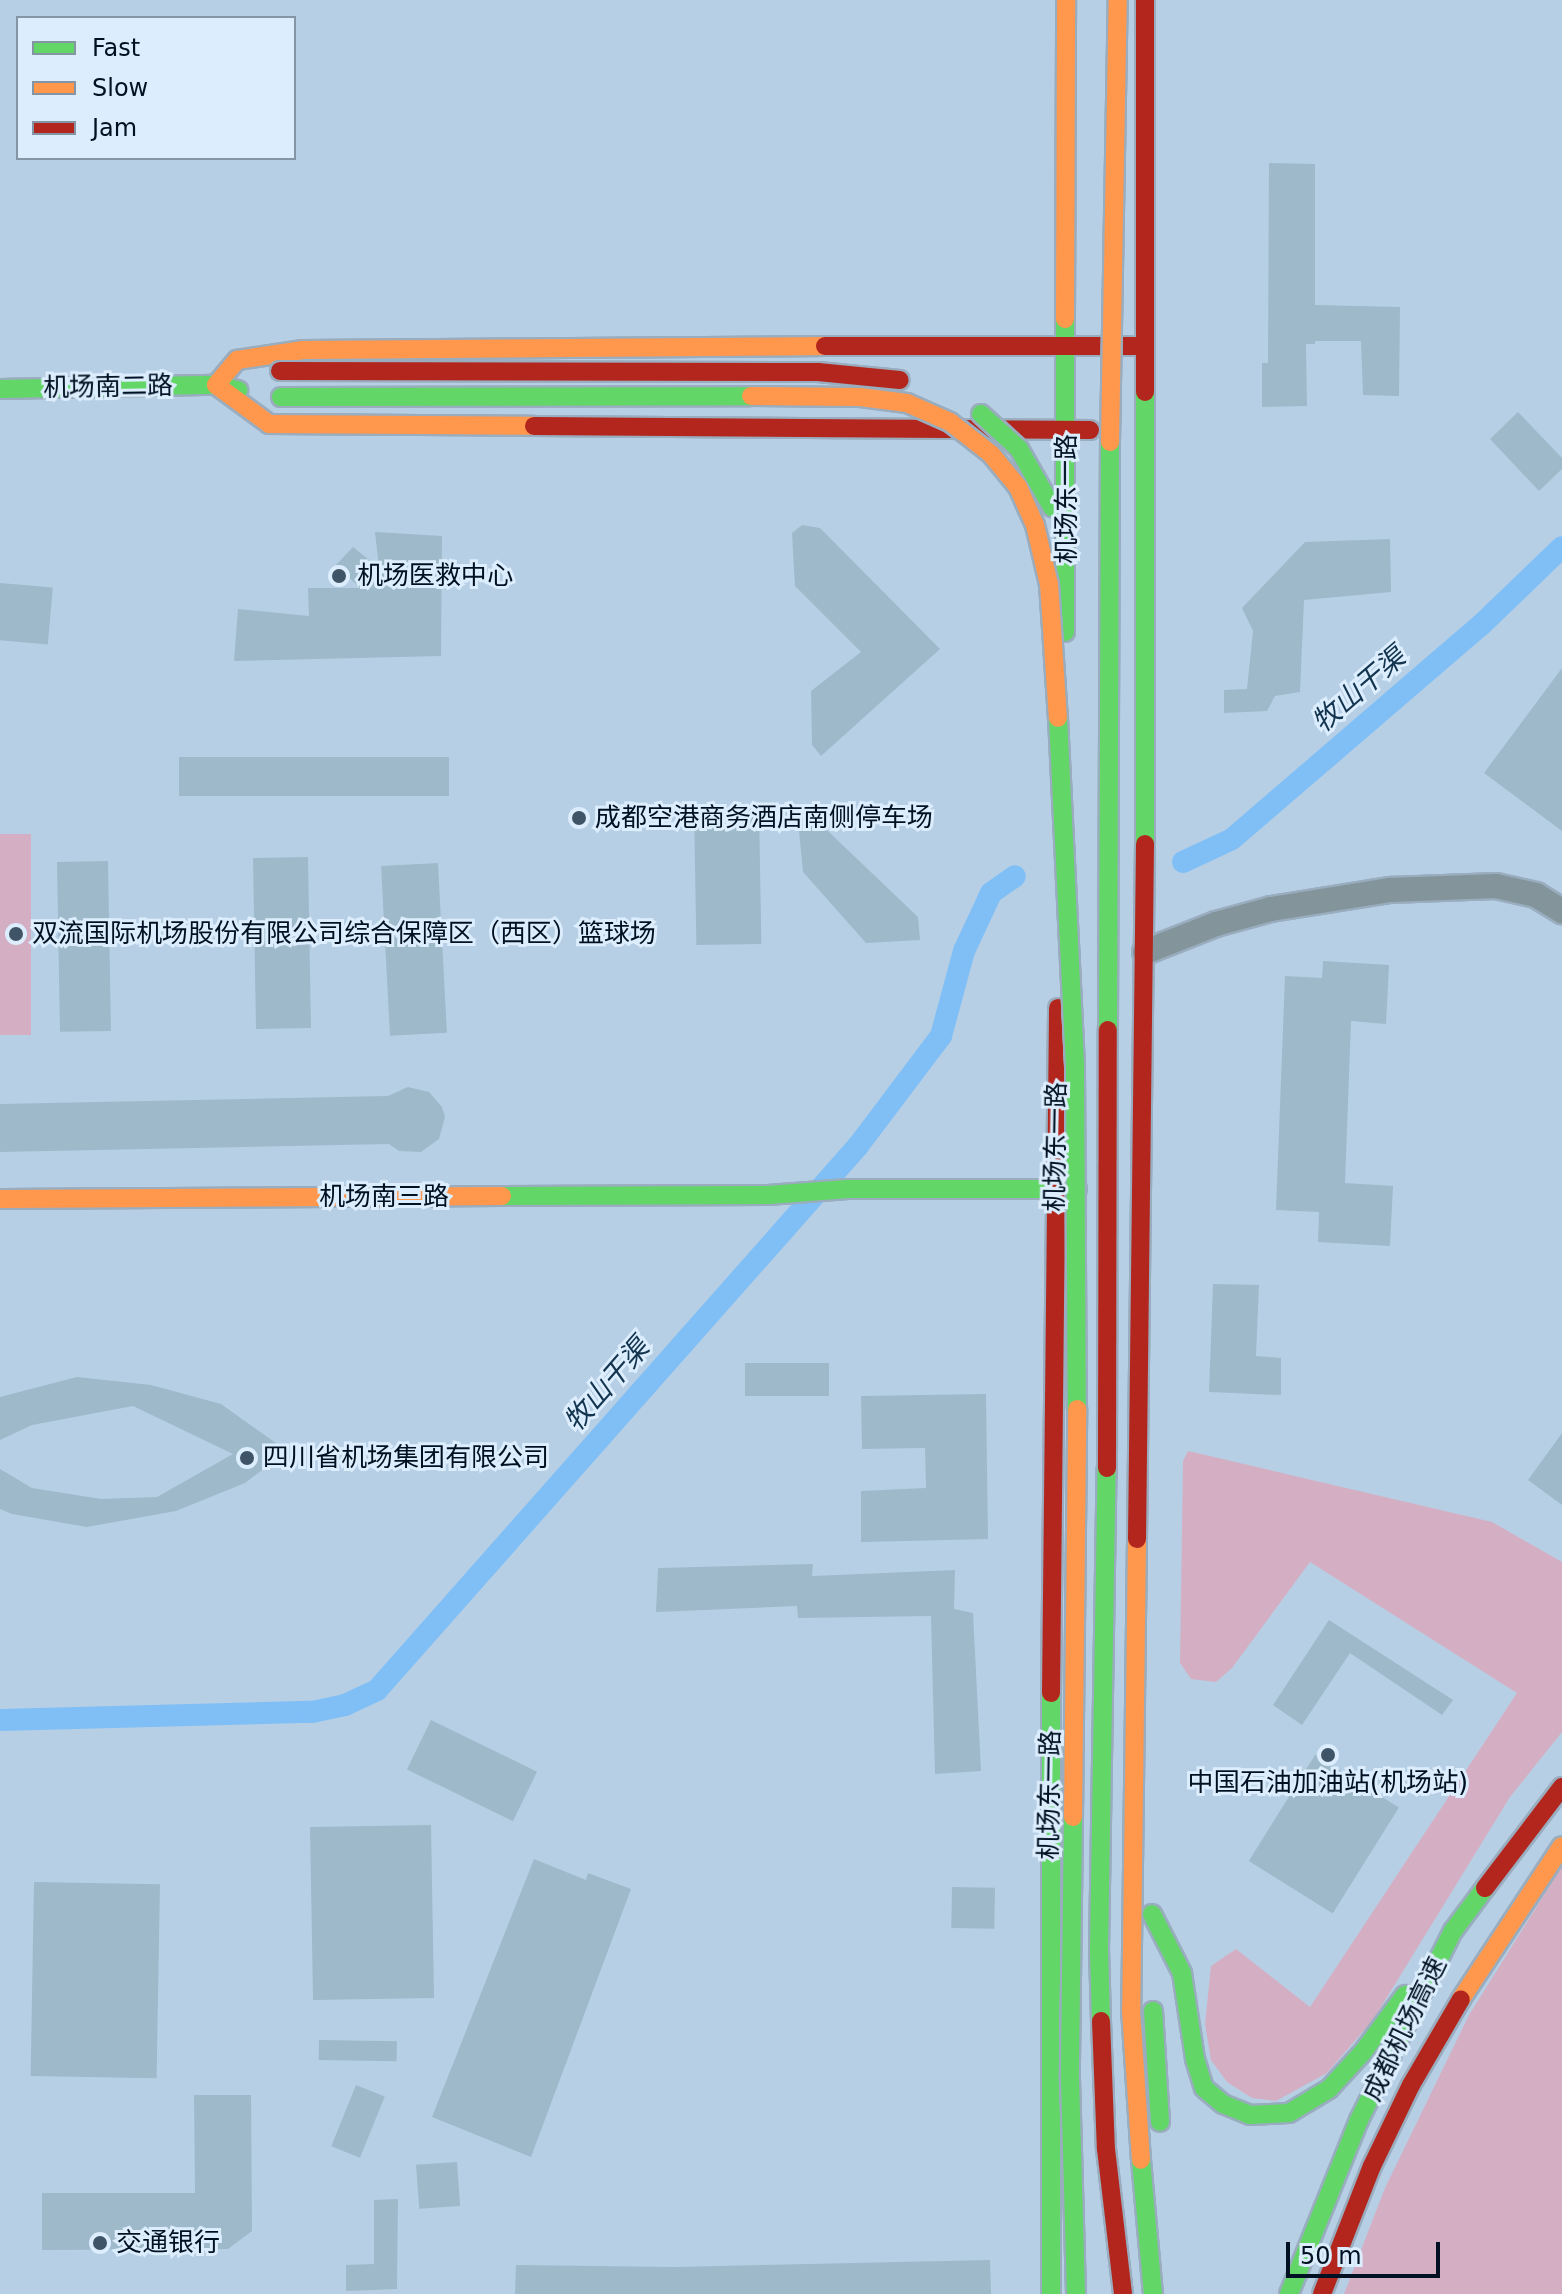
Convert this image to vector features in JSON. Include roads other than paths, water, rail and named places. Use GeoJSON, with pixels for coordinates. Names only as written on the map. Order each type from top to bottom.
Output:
{"type":"FeatureCollection","features":[{"type":"Feature","properties":{"kind":"main road","name":"机场东一路"},"geometry":{"type":"LineString","coordinates":[[1051,2294],[1048,2095],[1055,1190],[1068,344],[1066,0]]}},
{"type":"Feature","properties":{"kind":"main road"},"geometry":{"type":"LineString","coordinates":[[1118,0],[1109,520],[1107,1623],[1099,1951],[1106,2149],[1123,2294]]}},
{"type":"Feature","properties":{"kind":"main road"},"geometry":{"type":"LineString","coordinates":[[1127,0],[1128,81],[1145,301]]}},
{"type":"Feature","properties":{"kind":"main road"},"geometry":{"type":"LineString","coordinates":[[1145,0],[1145,952],[1132,2066],[1153,2294]]}},
{"type":"Feature","properties":{"kind":"main road"},"geometry":{"type":"LineString","coordinates":[[216,385],[237,360],[266,353],[303,350],[1145,346]]}},
{"type":"Feature","properties":{"kind":"main road"},"geometry":{"type":"LineString","coordinates":[[216,385],[259,372],[280,371],[818,372],[878,376],[918,384]]}},
{"type":"Feature","properties":{"kind":"main road"},"geometry":{"type":"LineString","coordinates":[[216,385],[281,397],[860,397],[907,403],[950,422],[991,454],[1018,487],[1035,525],[1049,584],[1075,1069],[1078,1474],[1070,2079],[1076,2294]]}},
{"type":"Feature","properties":{"kind":"main road"},"geometry":{"type":"LineString","coordinates":[[216,385],[269,424],[1145,430]]}},
{"type":"Feature","properties":{"kind":"main road","name":"机场南二路"},"geometry":{"type":"LineString","coordinates":[[0,389],[216,385]]}},
{"type":"Feature","properties":{"kind":"main road"},"geometry":{"type":"LineString","coordinates":[[967,405],[1019,449],[1048,497],[1065,552],[1073,656]]}},
{"type":"Feature","properties":{"kind":"main road"},"geometry":{"type":"LineString","coordinates":[[1090,865],[1108,1080]]}},
{"type":"Feature","properties":{"kind":"main road","name":"机场南三路"},"geometry":{"type":"LineString","coordinates":[[0,1199],[768,1195],[848,1189],[1055,1190],[1142,1187]]}},
{"type":"Feature","properties":{"kind":"main road"},"geometry":{"type":"LineString","coordinates":[[1138,1463],[1145,1503],[1152,1618],[1152,1956]]}},
{"type":"Feature","properties":{"kind":"main road","name":"成都机场高速"},"geometry":{"type":"LineString","coordinates":[[1289,2294],[1324,2200],[1359,2120],[1453,1931],[1562,1787]]}},
{"type":"Feature","properties":{"kind":"main road","name":"成都机场高速"},"geometry":{"type":"LineString","coordinates":[[1322,2294],[1372,2166],[1411,2085],[1482,1964],[1562,1846]]}},
{"type":"Feature","properties":{"kind":"main road"},"geometry":{"type":"LineString","coordinates":[[1152,1914],[1182,1973],[1195,2059],[1204,2088],[1223,2104],[1250,2115],[1289,2113],[1329,2089],[1363,2052],[1453,1931]]}},
{"type":"Feature","properties":{"kind":"main road"},"geometry":{"type":"LineString","coordinates":[[1153,1998],[1161,2138]]}},
{"type":"Feature","properties":{"kind":"street"},"geometry":{"type":"LineString","coordinates":[[1145,952],[1216,924],[1271,909],[1390,890],[1506,887],[1536,895],[1562,911]]}},
{"type":"Feature","properties":{"kind":"waterway","name":"牧山干渠"},"geometry":{"type":"LineString","coordinates":[[1183,862],[1232,839],[1481,625],[1562,547]]}},
{"type":"Feature","properties":{"kind":"waterway","name":"牧山干渠"},"geometry":{"type":"LineString","coordinates":[[0,1720],[312,1712],[345,1705],[377,1690],[858,1146],[941,1036],[964,951],[991,893],[1015,876]]}},
{"type":"Feature","properties":{"kind":"place","name":"机场医救中心"},"geometry":{"type":"Point","coordinates":[339,576]}},
{"type":"Feature","properties":{"kind":"place","name":"成都空港商务酒店南侧停车场"},"geometry":{"type":"Point","coordinates":[579,818]}},
{"type":"Feature","properties":{"kind":"place","name":"双流国际机场股份有限公司综合保障区（西区）篮球场"},"geometry":{"type":"Point","coordinates":[16,934]}},
{"type":"Feature","properties":{"kind":"place","name":"四川省机场集团有限公司"},"geometry":{"type":"Point","coordinates":[247,1458]}},
{"type":"Feature","properties":{"kind":"place","name":"中国石油加油站(机场站)"},"geometry":{"type":"Point","coordinates":[1328,1755]}},
{"type":"Feature","properties":{"kind":"place","name":"交通银行"},"geometry":{"type":"Point","coordinates":[100,2243]}}]}
